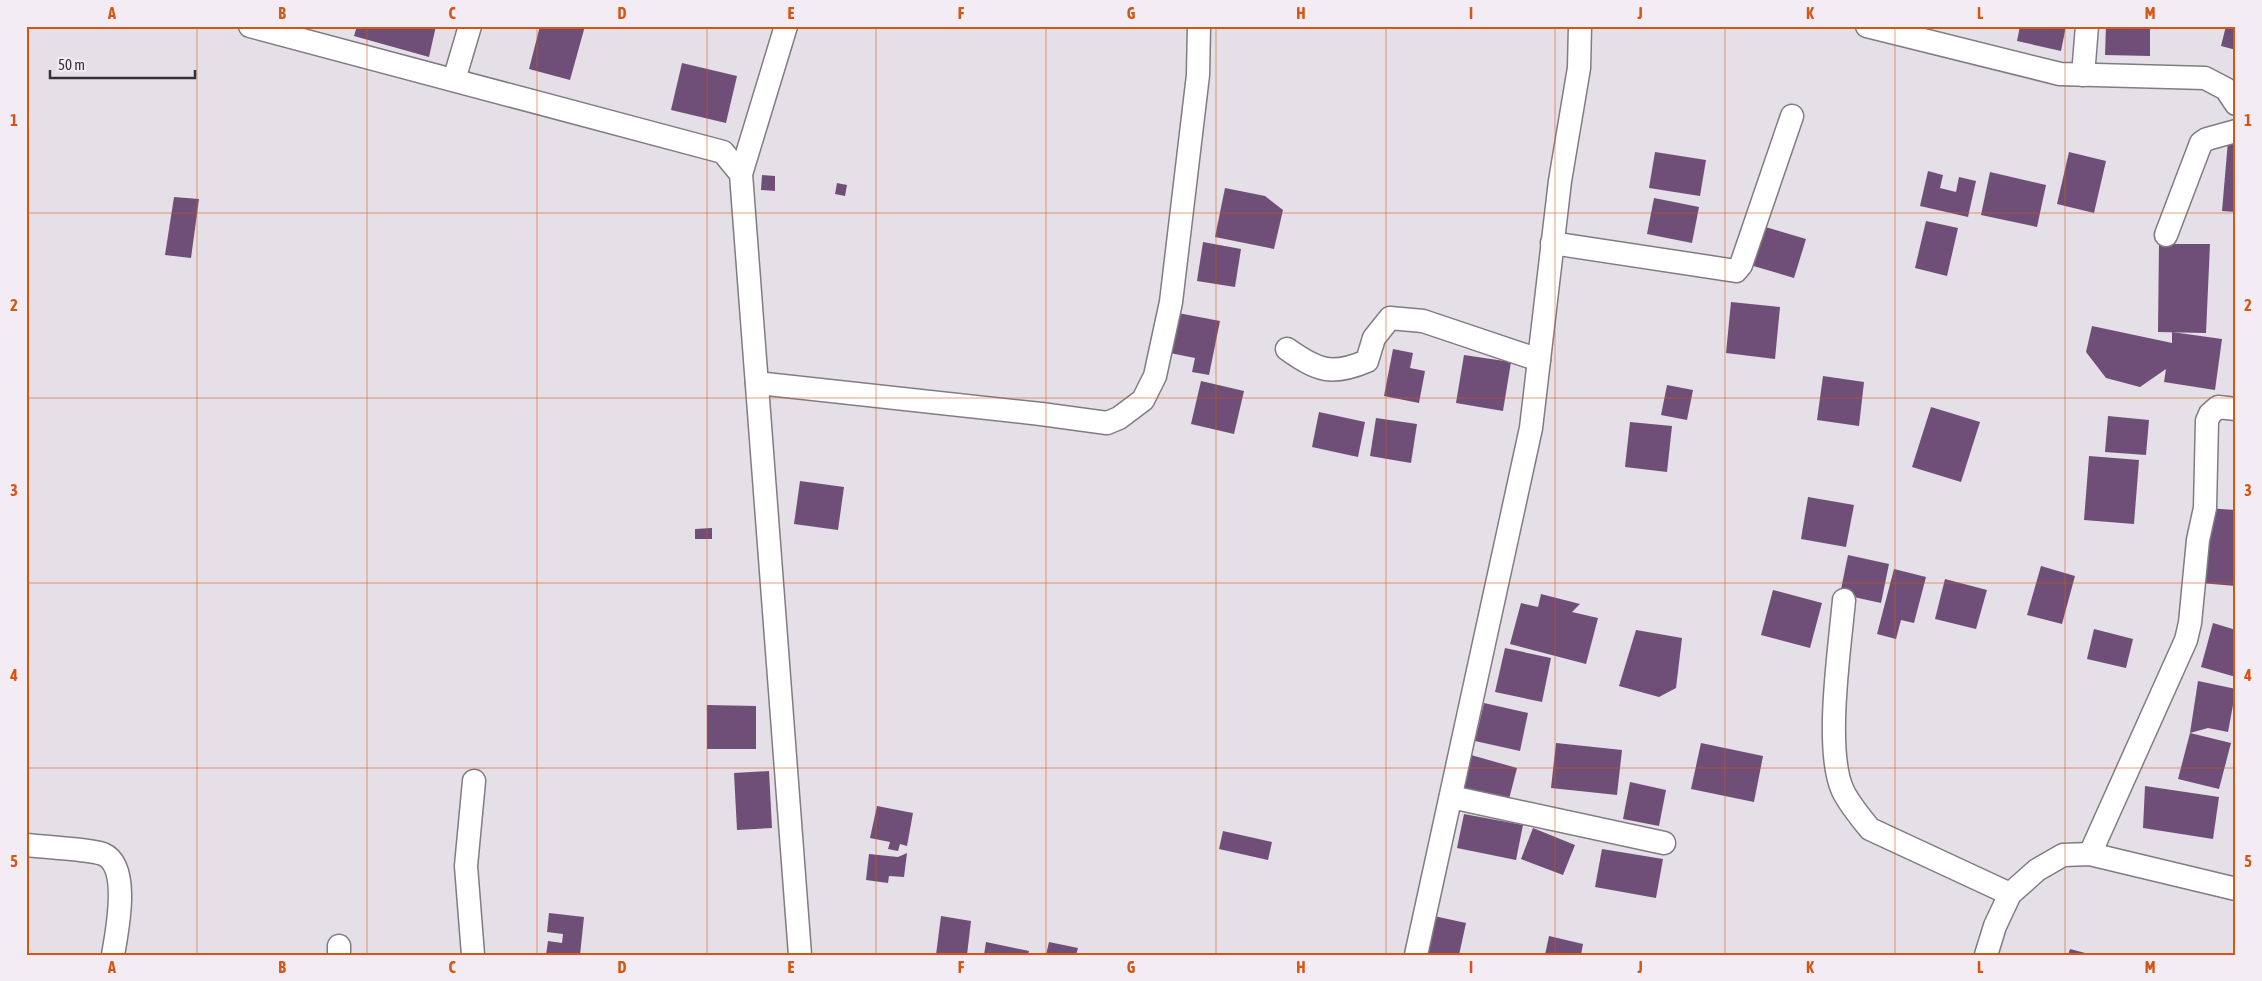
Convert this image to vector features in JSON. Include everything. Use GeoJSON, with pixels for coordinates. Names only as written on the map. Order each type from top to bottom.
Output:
{"type":"FeatureCollection","features":[{"type":"Feature","properties":{"kind":"street"},"geometry":{"type":"LineString","coordinates":[[250,26],[723,152],[741,174]]}},
{"type":"Feature","properties":{"kind":"street"},"geometry":{"type":"LineString","coordinates":[[454,80],[470,26]]}},
{"type":"Feature","properties":{"kind":"street"},"geometry":{"type":"LineString","coordinates":[[786,26],[741,174],[800,955]]}},
{"type":"Feature","properties":{"kind":"street"},"geometry":{"type":"LineString","coordinates":[[757,382],[1107,423],[1143,400],[1155,376],[1171,302],[1198,75],[1199,26]]}},
{"type":"Feature","properties":{"kind":"street"},"geometry":{"type":"LineString","coordinates":[[1416,955],[1531,428],[1560,181],[1579,68],[1580,26]]}},
{"type":"Feature","properties":{"kind":"street"},"geometry":{"type":"LineString","coordinates":[[1867,26],[2060,74],[2205,78],[2226,88],[2236,104]]}},
{"type":"Feature","properties":{"kind":"street"},"geometry":{"type":"LineString","coordinates":[[2083,76],[2087,26]]}},
{"type":"Feature","properties":{"kind":"street"},"geometry":{"type":"LineString","coordinates":[[1552,243],[1736,271],[1741,265],[1792,116]]}},
{"type":"Feature","properties":{"kind":"street"},"geometry":{"type":"LineString","coordinates":[[2166,235],[2201,143],[2207,138],[2236,131]]}},
{"type":"Feature","properties":{"kind":"street"},"geometry":{"type":"LineString","coordinates":[[1287,349],[1302,359],[1329,371],[1346,370],[1367,361],[1374,338],[1390,318],[1423,321],[1539,360]]}},
{"type":"Feature","properties":{"kind":"street"},"geometry":{"type":"LineString","coordinates":[[2090,854],[2186,640],[2190,623],[2198,540],[2205,508],[2208,421],[2210,414],[2218,407],[2236,409]]}},
{"type":"Feature","properties":{"kind":"street"},"geometry":{"type":"LineString","coordinates":[[1844,600],[1834,722],[1842,790],[1870,829],[2010,894]]}},
{"type":"Feature","properties":{"kind":"street"},"geometry":{"type":"LineString","coordinates":[[473,955],[466,866],[474,781]]}},
{"type":"Feature","properties":{"kind":"street"},"geometry":{"type":"LineString","coordinates":[[1451,797],[1664,843]]}},
{"type":"Feature","properties":{"kind":"street"},"geometry":{"type":"LineString","coordinates":[[26,845],[103,854],[115,864],[120,883],[112,955]]}},
{"type":"Feature","properties":{"kind":"street"},"geometry":{"type":"LineString","coordinates":[[1986,955],[1995,926],[2010,894],[2037,870],[2063,855],[2090,854],[2236,889]]}},
{"type":"Feature","properties":{"kind":"building"},"geometry":{"type":"Polygon","coordinates":[[[357,26],[436,26],[429,57],[354,36],[357,26]]]}},
{"type":"Feature","properties":{"kind":"building"},"geometry":{"type":"Polygon","coordinates":[[[540,26],[585,26],[570,80],[529,69],[540,26]]]}},
{"type":"Feature","properties":{"kind":"building"},"geometry":{"type":"Polygon","coordinates":[[[2020,26],[2066,26],[2061,51],[2017,41],[2020,26]]]}},
{"type":"Feature","properties":{"kind":"building"},"geometry":{"type":"Polygon","coordinates":[[[2106,26],[2150,26],[2150,56],[2105,55],[2106,26]]]}},
{"type":"Feature","properties":{"kind":"building"},"geometry":{"type":"Polygon","coordinates":[[[2226,26],[2236,26],[2236,50],[2221,46],[2226,26]]]}},
{"type":"Feature","properties":{"kind":"building"},"geometry":{"type":"Polygon","coordinates":[[[682,63],[737,76],[726,123],[671,110],[682,63]]]}},
{"type":"Feature","properties":{"kind":"building"},"geometry":{"type":"Polygon","coordinates":[[[2228,141],[2236,142],[2236,212],[2222,211],[2228,141]]]}},
{"type":"Feature","properties":{"kind":"building"},"geometry":{"type":"Polygon","coordinates":[[[1655,152],[1706,160],[1700,196],[1649,188],[1655,152]]]}},
{"type":"Feature","properties":{"kind":"building"},"geometry":{"type":"Polygon","coordinates":[[[2069,152],[2106,161],[2094,213],[2057,204],[2069,152]]]}},
{"type":"Feature","properties":{"kind":"building"},"geometry":{"type":"Polygon","coordinates":[[[1928,171],[1943,175],[1940,188],[1956,192],[1959,177],[1976,181],[1968,217],[1920,206],[1928,171]]]}},
{"type":"Feature","properties":{"kind":"building"},"geometry":{"type":"Polygon","coordinates":[[[1990,172],[2046,185],[2037,227],[1981,215],[1990,172]]]}},
{"type":"Feature","properties":{"kind":"building"},"geometry":{"type":"Polygon","coordinates":[[[762,175],[775,176],[775,191],[761,190],[762,175]]]}},
{"type":"Feature","properties":{"kind":"building"},"geometry":{"type":"Polygon","coordinates":[[[837,183],[847,185],[845,196],[835,194],[837,183]]]}},
{"type":"Feature","properties":{"kind":"building"},"geometry":{"type":"Polygon","coordinates":[[[1225,188],[1265,196],[1283,210],[1274,249],[1215,237],[1225,188]]]}},
{"type":"Feature","properties":{"kind":"building"},"geometry":{"type":"Polygon","coordinates":[[[174,197],[199,199],[191,258],[165,255],[174,197]]]}},
{"type":"Feature","properties":{"kind":"building"},"geometry":{"type":"Polygon","coordinates":[[[1654,198],[1699,207],[1692,243],[1647,234],[1654,198]]]}},
{"type":"Feature","properties":{"kind":"building"},"geometry":{"type":"Polygon","coordinates":[[[1926,221],[1958,228],[1947,276],[1915,268],[1926,221]]]}},
{"type":"Feature","properties":{"kind":"building"},"geometry":{"type":"Polygon","coordinates":[[[1762,226],[1806,239],[1794,278],[1750,265],[1762,226]]]}},
{"type":"Feature","properties":{"kind":"building"},"geometry":{"type":"Polygon","coordinates":[[[1203,242],[1241,249],[1235,287],[1197,281],[1203,242]]]}},
{"type":"Feature","properties":{"kind":"building"},"geometry":{"type":"Polygon","coordinates":[[[2159,244],[2210,244],[2206,333],[2158,332],[2159,244]]]}},
{"type":"Feature","properties":{"kind":"building"},"geometry":{"type":"Polygon","coordinates":[[[1731,302],[1780,307],[1775,359],[1726,353],[1731,302]]]}},
{"type":"Feature","properties":{"kind":"building"},"geometry":{"type":"Polygon","coordinates":[[[1178,313],[1220,321],[1209,375],[1192,372],[1195,358],[1170,353],[1178,313]]]}},
{"type":"Feature","properties":{"kind":"building"},"geometry":{"type":"Polygon","coordinates":[[[2092,326],[2172,343],[2172,332],[2222,339],[2215,390],[2164,382],[2166,369],[2140,387],[2106,378],[2086,352],[2092,326]]]}},
{"type":"Feature","properties":{"kind":"building"},"geometry":{"type":"Polygon","coordinates":[[[1393,349],[1413,353],[1410,368],[1425,371],[1419,403],[1384,396],[1393,349]]]}},
{"type":"Feature","properties":{"kind":"building"},"geometry":{"type":"Polygon","coordinates":[[[1464,355],[1511,362],[1503,411],[1456,403],[1464,355]]]}},
{"type":"Feature","properties":{"kind":"building"},"geometry":{"type":"Polygon","coordinates":[[[1823,376],[1864,382],[1859,426],[1817,420],[1823,376]]]}},
{"type":"Feature","properties":{"kind":"building"},"geometry":{"type":"Polygon","coordinates":[[[1201,381],[1244,391],[1234,434],[1191,424],[1201,381]]]}},
{"type":"Feature","properties":{"kind":"building"},"geometry":{"type":"Polygon","coordinates":[[[1667,385],[1693,390],[1687,420],[1661,415],[1667,385]]]}},
{"type":"Feature","properties":{"kind":"building"},"geometry":{"type":"Polygon","coordinates":[[[1931,407],[1980,422],[1961,482],[1912,467],[1931,407]]]}},
{"type":"Feature","properties":{"kind":"building"},"geometry":{"type":"Polygon","coordinates":[[[1319,412],[1365,422],[1358,457],[1312,447],[1319,412]]]}},
{"type":"Feature","properties":{"kind":"building"},"geometry":{"type":"Polygon","coordinates":[[[2108,416],[2149,420],[2146,455],[2105,452],[2108,416]]]}},
{"type":"Feature","properties":{"kind":"building"},"geometry":{"type":"Polygon","coordinates":[[[1376,418],[1417,424],[1411,463],[1370,456],[1376,418]]]}},
{"type":"Feature","properties":{"kind":"building"},"geometry":{"type":"Polygon","coordinates":[[[1630,422],[1672,426],[1667,472],[1625,467],[1630,422]]]}},
{"type":"Feature","properties":{"kind":"building"},"geometry":{"type":"Polygon","coordinates":[[[2089,456],[2139,460],[2134,524],[2084,520],[2089,456]]]}},
{"type":"Feature","properties":{"kind":"building"},"geometry":{"type":"Polygon","coordinates":[[[800,481],[844,487],[838,530],[794,524],[800,481]]]}},
{"type":"Feature","properties":{"kind":"building"},"geometry":{"type":"Polygon","coordinates":[[[1808,497],[1854,505],[1846,547],[1801,539],[1808,497]]]}},
{"type":"Feature","properties":{"kind":"building"},"geometry":{"type":"Polygon","coordinates":[[[2205,508],[2236,510],[2236,586],[2200,583],[2205,508]]]}},
{"type":"Feature","properties":{"kind":"building"},"geometry":{"type":"Polygon","coordinates":[[[712,528],[712,539],[695,539],[695,529],[712,528]]]}},
{"type":"Feature","properties":{"kind":"building"},"geometry":{"type":"Polygon","coordinates":[[[1848,555],[1889,564],[1881,603],[1840,594],[1848,555]]]}},
{"type":"Feature","properties":{"kind":"building"},"geometry":{"type":"Polygon","coordinates":[[[2041,566],[2075,576],[2062,624],[2027,615],[2041,566]]]}},
{"type":"Feature","properties":{"kind":"building"},"geometry":{"type":"Polygon","coordinates":[[[1894,569],[1926,577],[1914,623],[1901,620],[1896,639],[1877,634],[1894,569]]]}},
{"type":"Feature","properties":{"kind":"building"},"geometry":{"type":"Polygon","coordinates":[[[1945,579],[1987,590],[1976,629],[1935,619],[1945,579]]]}},
{"type":"Feature","properties":{"kind":"building"},"geometry":{"type":"Polygon","coordinates":[[[1773,590],[1822,603],[1810,648],[1761,635],[1773,590]]]}},
{"type":"Feature","properties":{"kind":"building"},"geometry":{"type":"Polygon","coordinates":[[[1541,594],[1580,604],[1572,612],[1598,618],[1586,664],[1510,644],[1521,603],[1538,607],[1541,594]]]}},
{"type":"Feature","properties":{"kind":"building"},"geometry":{"type":"Polygon","coordinates":[[[2213,623],[2236,630],[2236,677],[2201,667],[2213,623]]]}},
{"type":"Feature","properties":{"kind":"building"},"geometry":{"type":"Polygon","coordinates":[[[2094,629],[2133,639],[2126,668],[2087,659],[2094,629]]]}},
{"type":"Feature","properties":{"kind":"building"},"geometry":{"type":"Polygon","coordinates":[[[1636,630],[1682,638],[1676,688],[1659,697],[1619,686],[1636,630]]]}},
{"type":"Feature","properties":{"kind":"building"},"geometry":{"type":"Polygon","coordinates":[[[1505,648],[1551,658],[1542,702],[1495,692],[1505,648]]]}},
{"type":"Feature","properties":{"kind":"building"},"geometry":{"type":"Polygon","coordinates":[[[2198,681],[2236,689],[2228,732],[2208,728],[2190,733],[2198,681]]]}},
{"type":"Feature","properties":{"kind":"building"},"geometry":{"type":"Polygon","coordinates":[[[1484,703],[1528,713],[1520,751],[1475,741],[1484,703]]]}},
{"type":"Feature","properties":{"kind":"building"},"geometry":{"type":"Polygon","coordinates":[[[707,705],[756,706],[756,749],[707,749],[707,705]]]}},
{"type":"Feature","properties":{"kind":"building"},"geometry":{"type":"Polygon","coordinates":[[[2190,733],[2231,743],[2219,789],[2178,779],[2190,733]]]}},
{"type":"Feature","properties":{"kind":"building"},"geometry":{"type":"Polygon","coordinates":[[[1556,743],[1622,750],[1617,795],[1551,788],[1556,743]]]}},
{"type":"Feature","properties":{"kind":"building"},"geometry":{"type":"Polygon","coordinates":[[[1701,743],[1763,756],[1754,802],[1691,789],[1701,743]]]}},
{"type":"Feature","properties":{"kind":"building"},"geometry":{"type":"Polygon","coordinates":[[[1471,755],[1517,768],[1508,803],[1461,790],[1471,755]]]}},
{"type":"Feature","properties":{"kind":"building"},"geometry":{"type":"Polygon","coordinates":[[[769,771],[772,828],[737,830],[734,773],[769,771]]]}},
{"type":"Feature","properties":{"kind":"building"},"geometry":{"type":"Polygon","coordinates":[[[1630,782],[1666,790],[1659,826],[1623,819],[1630,782]]]}},
{"type":"Feature","properties":{"kind":"building"},"geometry":{"type":"Polygon","coordinates":[[[2145,786],[2219,797],[2213,839],[2143,828],[2145,786]]]}},
{"type":"Feature","properties":{"kind":"building"},"geometry":{"type":"Polygon","coordinates":[[[877,806],[913,813],[907,846],[900,844],[898,851],[888,849],[890,842],[870,838],[877,806]]]}},
{"type":"Feature","properties":{"kind":"building"},"geometry":{"type":"Polygon","coordinates":[[[1464,814],[1523,825],[1516,860],[1457,848],[1464,814]]]}},
{"type":"Feature","properties":{"kind":"building"},"geometry":{"type":"Polygon","coordinates":[[[1533,828],[1575,845],[1563,875],[1521,859],[1533,828]]]}},
{"type":"Feature","properties":{"kind":"building"},"geometry":{"type":"Polygon","coordinates":[[[1223,831],[1272,842],[1268,860],[1219,849],[1223,831]]]}},
{"type":"Feature","properties":{"kind":"building"},"geometry":{"type":"Polygon","coordinates":[[[1602,849],[1663,859],[1656,898],[1595,887],[1602,849]]]}},
{"type":"Feature","properties":{"kind":"building"},"geometry":{"type":"Polygon","coordinates":[[[907,853],[904,877],[889,876],[888,883],[866,880],[869,854],[898,857],[907,853]]]}},
{"type":"Feature","properties":{"kind":"building"},"geometry":{"type":"Polygon","coordinates":[[[549,913],[584,917],[580,955],[546,955],[548,941],[562,943],[563,934],[547,932],[549,913]]]}},
{"type":"Feature","properties":{"kind":"building"},"geometry":{"type":"Polygon","coordinates":[[[941,916],[971,921],[967,955],[936,955],[941,916]]]}},
{"type":"Feature","properties":{"kind":"building"},"geometry":{"type":"Polygon","coordinates":[[[1434,916],[1466,923],[1459,955],[1425,955],[1434,916]]]}},
{"type":"Feature","properties":{"kind":"building"},"geometry":{"type":"Polygon","coordinates":[[[1549,936],[1583,944],[1581,955],[1545,955],[1549,936]]]}},
{"type":"Feature","properties":{"kind":"building"},"geometry":{"type":"Polygon","coordinates":[[[986,942],[1029,951],[1028,955],[984,955],[986,942]]]}},
{"type":"Feature","properties":{"kind":"building"},"geometry":{"type":"Polygon","coordinates":[[[1049,942],[1078,948],[1076,955],[1046,955],[1049,942]]]}},
{"type":"Feature","properties":{"kind":"building"},"geometry":{"type":"Polygon","coordinates":[[[2070,949],[2089,954],[2089,955],[2068,955],[2070,949]]]}}]}
